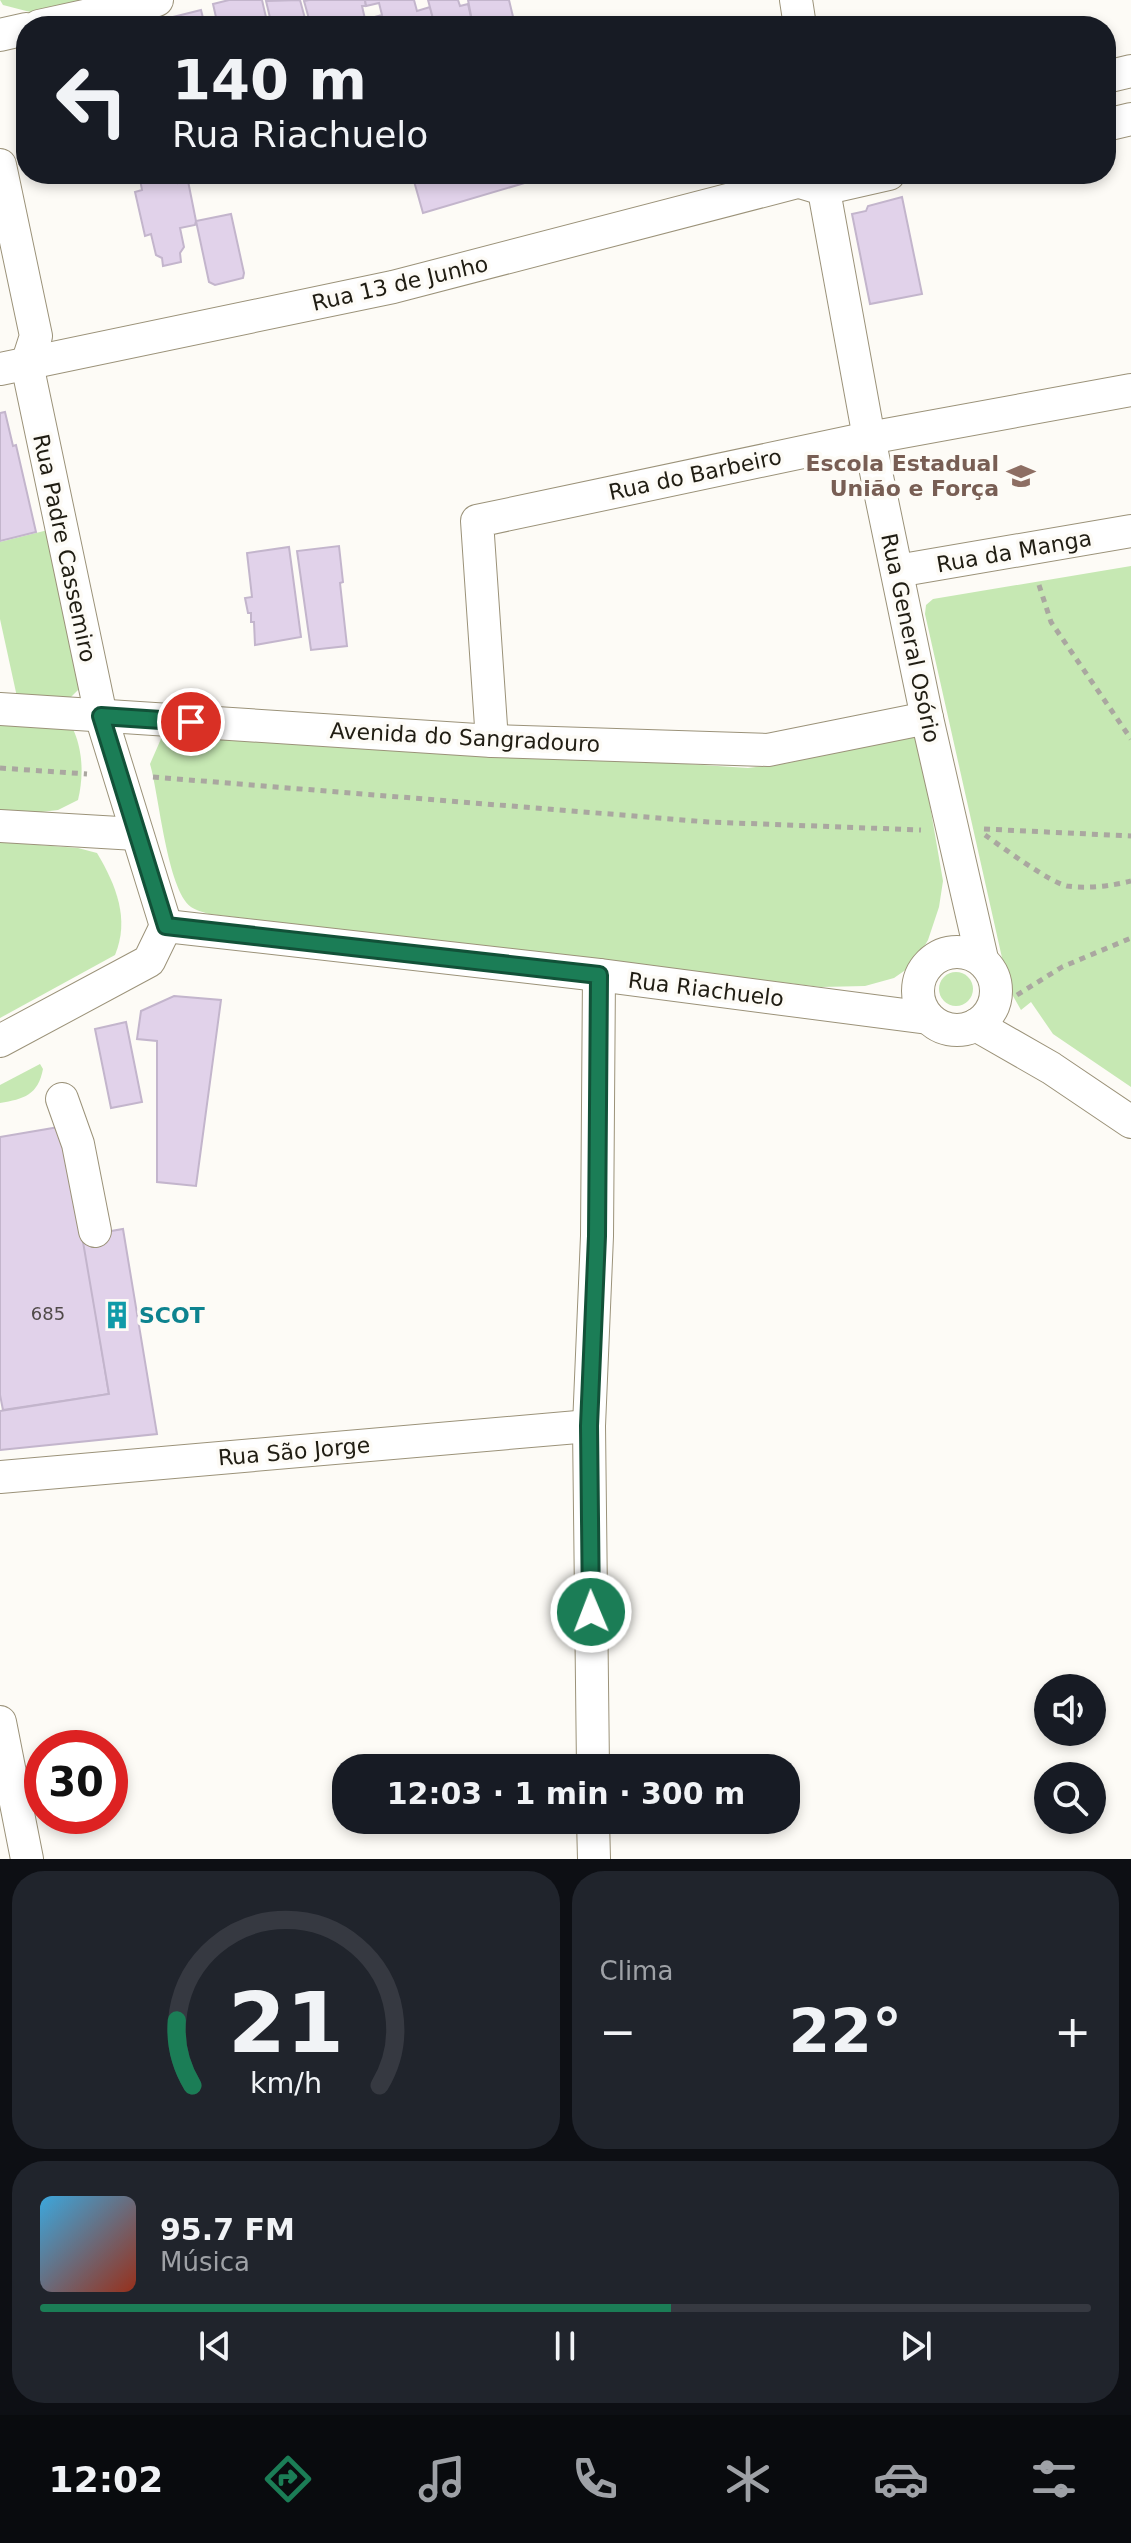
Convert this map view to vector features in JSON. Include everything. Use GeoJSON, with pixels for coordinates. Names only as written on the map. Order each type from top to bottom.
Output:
{"type":"FeatureCollection","features":[{"type":"Feature","properties":{"kind":"street"},"geometry":{"type":"LineString","coordinates":[[84,16],[157,0]]}},
{"type":"Feature","properties":{"kind":"street","name":"Rua Padre Cassemiro"},"geometry":{"type":"LineString","coordinates":[[0,165],[36,336],[13,366],[101,716],[166,926]]}},
{"type":"Feature","properties":{"kind":"street","name":"Rua 13 de Junho"},"geometry":{"type":"LineString","coordinates":[[13,366],[393,287],[795,184]]}},
{"type":"Feature","properties":{"kind":"street","name":"Rua General Osório"},"geometry":{"type":"LineString","coordinates":[[812,184],[958,855],[969,955]]}},
{"type":"Feature","properties":{"kind":"street","name":"Rua do Barbeiro"},"geometry":{"type":"LineString","coordinates":[[492,741],[477,521],[869,438],[1131,390]]}},
{"type":"Feature","properties":{"kind":"street","name":"Rua da Manga"},"geometry":{"type":"LineString","coordinates":[[897,571],[1131,531]]}},
{"type":"Feature","properties":{"kind":"street","name":"Avenida do Sangradouro"},"geometry":{"type":"LineString","coordinates":[[0,709],[492,741],[768,750],[927,718]]}},
{"type":"Feature","properties":{"kind":"street"},"geometry":{"type":"LineString","coordinates":[[0,826],[136,834]]}},
{"type":"Feature","properties":{"kind":"street"},"geometry":{"type":"LineString","coordinates":[[0,1041],[149,961],[166,926]]}},
{"type":"Feature","properties":{"kind":"street","name":"Rua Riachuelo"},"geometry":{"type":"LineString","coordinates":[[166,926],[599,975],[928,1018]]}},
{"type":"Feature","properties":{"kind":"street"},"geometry":{"type":"LineString","coordinates":[[1007,995],[986,1018],[964,1030],[951,1030],[928,1018],[918,995],[923,970],[932,960],[944,954],[969,955],[991,969],[996,982],[1007,995],[1051,1068]]}},
{"type":"Feature","properties":{"kind":"street"},"geometry":{"type":"LineString","coordinates":[[593,1754],[589,1426],[597,1236],[599,975]]}},
{"type":"Feature","properties":{"kind":"street"},"geometry":{"type":"LineString","coordinates":[[859,1008],[919,982]]}},
{"type":"Feature","properties":{"kind":"street"},"geometry":{"type":"LineString","coordinates":[[976,1025],[1051,1068],[1131,1122]]}},
{"type":"Feature","properties":{"kind":"street"},"geometry":{"type":"LineString","coordinates":[[62,1099],[78,1144],[95,1231]]}},
{"type":"Feature","properties":{"kind":"street","name":"Rua São Jorge"},"geometry":{"type":"LineString","coordinates":[[0,1477],[589,1426]]}},
{"type":"Feature","properties":{"kind":"street"},"geometry":{"type":"LineString","coordinates":[[0,1722],[27,1859]]}},
{"type":"Feature","properties":{"kind":"street"},"geometry":{"type":"LineString","coordinates":[[593,1834],[594,1859]]}},
{"type":"Feature","properties":{"kind":"path"},"geometry":{"type":"LineString","coordinates":[[1039,585],[1051,622],[1131,739]]}},
{"type":"Feature","properties":{"kind":"path"},"geometry":{"type":"LineString","coordinates":[[0,768],[81,773]]}},
{"type":"Feature","properties":{"kind":"path"},"geometry":{"type":"LineString","coordinates":[[154,777],[708,822],[934,831]]}},
{"type":"Feature","properties":{"kind":"path"},"geometry":{"type":"LineString","coordinates":[[1131,836],[976,828],[1025,863],[1065,886],[1112,886],[1131,881]]}},
{"type":"Feature","properties":{"kind":"path"},"geometry":{"type":"LineString","coordinates":[[1007,995],[1062,967],[1131,938]]}},
{"type":"Feature","properties":{"kind":"green space"},"geometry":{"type":"Polygon","coordinates":[[[0,0],[94,0],[34,13],[3,5],[0,0]]]}},
{"type":"Feature","properties":{"kind":"green space"},"geometry":{"type":"Polygon","coordinates":[[[48,530],[79,684],[78,690],[68,700],[17,697],[0,619],[0,542],[48,530]]]}},
{"type":"Feature","properties":{"kind":"green space"},"geometry":{"type":"Polygon","coordinates":[[[1131,566],[1131,1087],[1053,1034],[1031,1002],[1021,1010],[1009,989],[925,614],[926,605],[933,599],[1131,566]]]}},
{"type":"Feature","properties":{"kind":"green space"},"geometry":{"type":"Polygon","coordinates":[[[0,720],[71,725],[81,762],[78,800],[58,810],[0,817],[0,720]]]}},
{"type":"Feature","properties":{"kind":"green space"},"geometry":{"type":"Polygon","coordinates":[[[164,732],[748,768],[788,763],[911,734],[919,742],[943,881],[939,907],[928,940],[914,964],[894,978],[865,986],[821,987],[209,914],[191,907],[183,897],[165,840],[150,764],[164,732]]]}},
{"type":"Feature","properties":{"kind":"green space"},"geometry":{"type":"Polygon","coordinates":[[[0,842],[78,848],[97,853],[119,902],[121,928],[115,955],[0,1018],[0,842]]]}},
{"type":"Feature","properties":{"kind":"green space"},"geometry":{"type":"Polygon","coordinates":[[[956,972],[968,977],[973,989],[968,1001],[956,1006],[944,1001],[939,989],[944,977],[956,972]]]}},
{"type":"Feature","properties":{"kind":"green space"},"geometry":{"type":"Polygon","coordinates":[[[40,1064],[43,1069],[41,1078],[34,1090],[16,1100],[0,1103],[0,1085],[40,1064]]]}},
{"type":"Feature","properties":{"kind":"building"},"geometry":{"type":"Polygon","coordinates":[[[229,0],[262,0],[266,16],[216,16],[213,4],[229,0]]]}},
{"type":"Feature","properties":{"kind":"building"},"geometry":{"type":"Polygon","coordinates":[[[300,0],[304,16],[270,16],[266,1],[300,0]]]}},
{"type":"Feature","properties":{"kind":"building"},"geometry":{"type":"Polygon","coordinates":[[[365,0],[366,6],[362,6],[364,16],[308,16],[304,1],[365,0]]]}},
{"type":"Feature","properties":{"kind":"building"},"geometry":{"type":"Polygon","coordinates":[[[365,0],[414,0],[417,11],[430,7],[432,16],[378,16],[382,15],[379,3],[366,6],[365,0]]]}},
{"type":"Feature","properties":{"kind":"building"},"geometry":{"type":"Polygon","coordinates":[[[428,0],[458,0],[460,6],[468,4],[471,16],[432,16],[428,0]]]}},
{"type":"Feature","properties":{"kind":"building"},"geometry":{"type":"Polygon","coordinates":[[[468,0],[509,0],[513,16],[471,16],[468,0]]]}},
{"type":"Feature","properties":{"kind":"building"},"geometry":{"type":"Polygon","coordinates":[[[201,10],[202,16],[177,16],[201,10]]]}},
{"type":"Feature","properties":{"kind":"building"},"geometry":{"type":"Polygon","coordinates":[[[141,184],[189,184],[196,221],[195,225],[180,228],[184,247],[180,253],[181,262],[163,266],[162,258],[156,255],[151,234],[145,236],[135,192],[142,190],[141,184]]]}},
{"type":"Feature","properties":{"kind":"building"},"geometry":{"type":"Polygon","coordinates":[[[415,184],[521,184],[423,213],[415,184]]]}},
{"type":"Feature","properties":{"kind":"building"},"geometry":{"type":"Polygon","coordinates":[[[902,197],[922,294],[870,304],[852,214],[866,211],[868,206],[902,197]]]}},
{"type":"Feature","properties":{"kind":"building"},"geometry":{"type":"Polygon","coordinates":[[[231,214],[243,278],[215,285],[209,282],[196,221],[231,214]]]}},
{"type":"Feature","properties":{"kind":"building"},"geometry":{"type":"Polygon","coordinates":[[[5,412],[36,532],[0,541],[0,413],[5,412]]]}},
{"type":"Feature","properties":{"kind":"building"},"geometry":{"type":"Polygon","coordinates":[[[339,546],[347,646],[311,650],[297,551],[339,546]]]}},
{"type":"Feature","properties":{"kind":"building"},"geometry":{"type":"Polygon","coordinates":[[[289,547],[301,637],[255,645],[254,622],[251,622],[245,598],[252,597],[247,553],[289,547]]]}},
{"type":"Feature","properties":{"kind":"building"},"geometry":{"type":"Polygon","coordinates":[[[174,996],[221,1000],[196,1186],[157,1182],[157,1041],[137,1039],[141,1011],[174,996]]]}},
{"type":"Feature","properties":{"kind":"building"},"geometry":{"type":"Polygon","coordinates":[[[126,1022],[142,1102],[111,1108],[95,1029],[126,1022]]]}},
{"type":"Feature","properties":{"kind":"building"},"geometry":{"type":"Polygon","coordinates":[[[65,1126],[109,1394],[3,1410],[0,1395],[0,1137],[65,1126]]]}},
{"type":"Feature","properties":{"kind":"building","name":"SCOT"},"geometry":{"type":"Polygon","coordinates":[[[123,1229],[157,1434],[0,1450],[0,1411],[109,1394],[82,1236],[123,1229]]]}},
{"type":"Feature","properties":{"kind":"place","name":"Escola Estadual União e Força"},"geometry":{"type":"Point","coordinates":[1021,476]}},
{"type":"Feature","properties":{"kind":"place","name":"SCOT"},"geometry":{"type":"Point","coordinates":[117,1315]}},
{"type":"Feature","properties":{"kind":"route"},"geometry":{"type":"LineString","coordinates":[[191,722],[101,716],[166,926],[599,975],[597,1236],[589,1426],[591,1612]]}}]}
